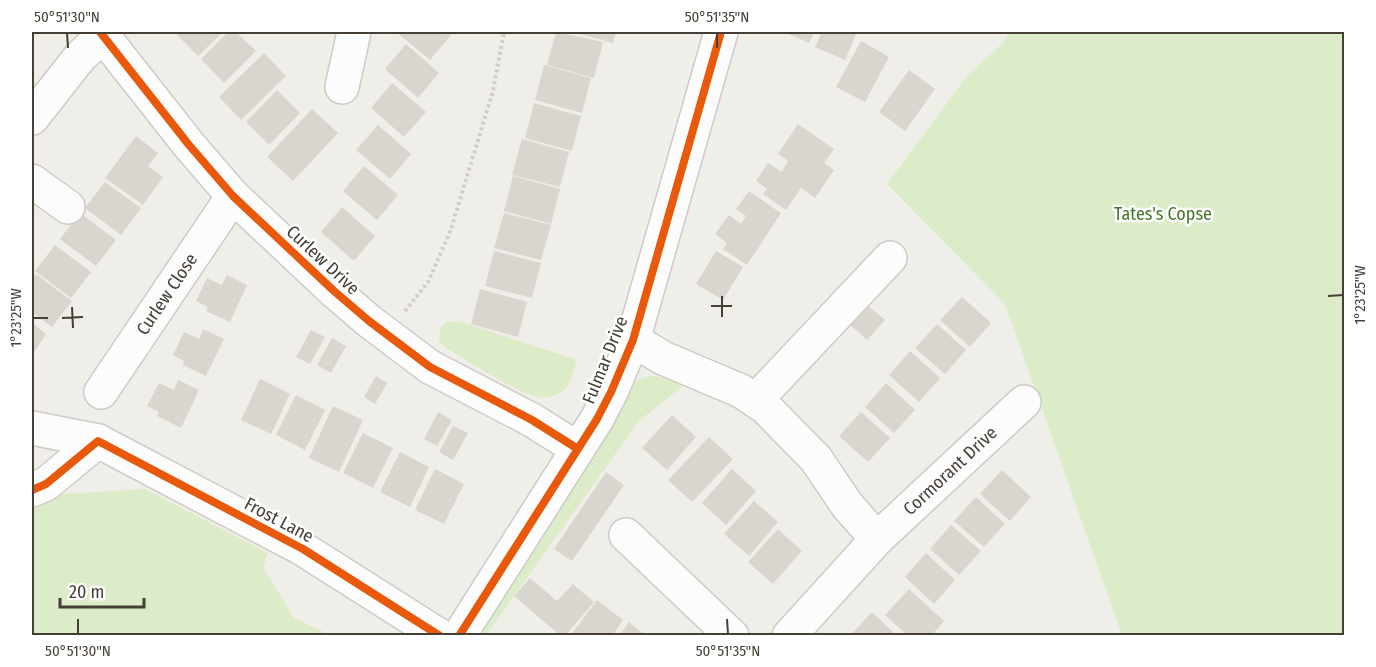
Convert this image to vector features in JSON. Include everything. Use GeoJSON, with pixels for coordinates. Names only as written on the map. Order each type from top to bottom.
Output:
{"type":"FeatureCollection","features":[{"type":"Feature","properties":{"kind":"street"},"geometry":{"type":"LineString","coordinates":[[342,87],[354,32]]}},
{"type":"Feature","properties":{"kind":"street","name":"Fulmar Drive"},"geometry":{"type":"LineString","coordinates":[[459,636],[611,393],[633,340],[721,32]]}},
{"type":"Feature","properties":{"kind":"street"},"geometry":{"type":"LineString","coordinates":[[32,118],[80,57],[102,34]]}},
{"type":"Feature","properties":{"kind":"street","name":"Curlew Drive"},"geometry":{"type":"LineString","coordinates":[[102,34],[189,145],[233,196],[334,291],[430,367],[532,420],[578,449]]}},
{"type":"Feature","properties":{"kind":"street"},"geometry":{"type":"LineString","coordinates":[[32,181],[69,207]]}},
{"type":"Feature","properties":{"kind":"street","name":"Curlew Close"},"geometry":{"type":"LineString","coordinates":[[101,392],[233,196]]}},
{"type":"Feature","properties":{"kind":"street"},"geometry":{"type":"LineString","coordinates":[[756,400],[890,258]]}},
{"type":"Feature","properties":{"kind":"street"},"geometry":{"type":"LineString","coordinates":[[633,340],[663,358],[741,390],[756,400],[816,459],[847,505],[877,538]]}},
{"type":"Feature","properties":{"kind":"street","name":"Cormorant Drive"},"geometry":{"type":"LineString","coordinates":[[789,636],[877,538],[1024,402]]}},
{"type":"Feature","properties":{"kind":"street","name":"Frost Lane"},"geometry":{"type":"LineString","coordinates":[[32,428],[98,441],[303,549],[440,636]]}},
{"type":"Feature","properties":{"kind":"street"},"geometry":{"type":"LineString","coordinates":[[32,490],[46,484],[98,441]]}},
{"type":"Feature","properties":{"kind":"street"},"geometry":{"type":"LineString","coordinates":[[626,535],[732,636]]}},
{"type":"Feature","properties":{"kind":"path"},"geometry":{"type":"LineString","coordinates":[[384,332],[404,312],[428,282],[450,232],[494,92],[504,32]]}},
{"type":"Feature","properties":{"kind":"green space","name":"Tates's Copse"},"geometry":{"type":"Polygon","coordinates":[[[1010,32],[1344,32],[1344,635],[1122,635],[1005,304],[887,184],[967,76],[1003,43],[1010,32]]]}},
{"type":"Feature","properties":{"kind":"green space"},"geometry":{"type":"Polygon","coordinates":[[[446,321],[461,322],[577,360],[569,383],[564,390],[551,397],[542,398],[521,391],[480,369],[439,342],[440,330],[446,321]]]}},
{"type":"Feature","properties":{"kind":"green space"},"geometry":{"type":"Polygon","coordinates":[[[652,376],[667,378],[684,385],[639,421],[486,635],[474,627],[621,395],[637,380],[652,376]]]}},
{"type":"Feature","properties":{"kind":"green space"},"geometry":{"type":"Polygon","coordinates":[[[145,489],[268,553],[263,567],[294,618],[330,635],[32,636],[32,496],[145,489]]]}},
{"type":"Feature","properties":{"kind":"building"},"geometry":{"type":"Polygon","coordinates":[[[223,32],[198,56],[175,33],[223,32]]]}},
{"type":"Feature","properties":{"kind":"building"},"geometry":{"type":"Polygon","coordinates":[[[228,32],[236,32],[256,51],[224,83],[201,59],[228,32]]]}},
{"type":"Feature","properties":{"kind":"building"},"geometry":{"type":"Polygon","coordinates":[[[396,32],[446,32],[451,35],[430,60],[396,32]]]}},
{"type":"Feature","properties":{"kind":"building"},"geometry":{"type":"Polygon","coordinates":[[[556,32],[603,42],[594,78],[547,65],[556,32]]]}},
{"type":"Feature","properties":{"kind":"building"},"geometry":{"type":"Polygon","coordinates":[[[573,32],[616,32],[613,43],[573,32]]]}},
{"type":"Feature","properties":{"kind":"building"},"geometry":{"type":"Polygon","coordinates":[[[784,32],[814,32],[809,43],[784,32]]]}},
{"type":"Feature","properties":{"kind":"building"},"geometry":{"type":"Polygon","coordinates":[[[822,32],[857,32],[845,60],[815,47],[822,32]]]}},
{"type":"Feature","properties":{"kind":"building"},"geometry":{"type":"Polygon","coordinates":[[[861,41],[889,57],[865,102],[836,87],[861,41]]]}},
{"type":"Feature","properties":{"kind":"building"},"geometry":{"type":"Polygon","coordinates":[[[406,44],[439,73],[418,98],[385,69],[406,44]]]}},
{"type":"Feature","properties":{"kind":"building"},"geometry":{"type":"Polygon","coordinates":[[[264,53],[286,76],[241,120],[219,97],[264,53]]]}},
{"type":"Feature","properties":{"kind":"building"},"geometry":{"type":"Polygon","coordinates":[[[544,65],[591,78],[582,113],[535,100],[544,65]]]}},
{"type":"Feature","properties":{"kind":"building"},"geometry":{"type":"Polygon","coordinates":[[[909,70],[935,89],[905,131],[879,112],[909,70]]]}},
{"type":"Feature","properties":{"kind":"building"},"geometry":{"type":"Polygon","coordinates":[[[392,83],[426,112],[404,137],[371,108],[392,83]]]}},
{"type":"Feature","properties":{"kind":"building"},"geometry":{"type":"Polygon","coordinates":[[[277,90],[300,113],[269,145],[246,122],[277,90]]]}},
{"type":"Feature","properties":{"kind":"building"},"geometry":{"type":"Polygon","coordinates":[[[534,103],[581,116],[572,151],[525,138],[534,103]]]}},
{"type":"Feature","properties":{"kind":"building"},"geometry":{"type":"Polygon","coordinates":[[[312,109],[338,133],[293,181],[267,157],[312,109]]]}},
{"type":"Feature","properties":{"kind":"building"},"geometry":{"type":"Polygon","coordinates":[[[798,124],[834,149],[824,163],[834,170],[815,198],[801,188],[786,210],[763,194],[767,189],[756,181],[768,163],[782,172],[788,161],[778,154],[798,124]]]}},
{"type":"Feature","properties":{"kind":"building"},"geometry":{"type":"Polygon","coordinates":[[[378,125],[411,154],[390,179],[356,150],[378,125]]]}},
{"type":"Feature","properties":{"kind":"building"},"geometry":{"type":"Polygon","coordinates":[[[136,136],[158,153],[148,166],[163,177],[143,205],[105,178],[136,136]]]}},
{"type":"Feature","properties":{"kind":"building"},"geometry":{"type":"Polygon","coordinates":[[[522,139],[569,152],[560,187],[512,175],[522,139]]]}},
{"type":"Feature","properties":{"kind":"building"},"geometry":{"type":"Polygon","coordinates":[[[364,166],[398,195],[377,220],[343,191],[364,166]]]}},
{"type":"Feature","properties":{"kind":"building"},"geometry":{"type":"Polygon","coordinates":[[[513,176],[560,189],[551,224],[504,211],[513,176]]]}},
{"type":"Feature","properties":{"kind":"building"},"geometry":{"type":"Polygon","coordinates":[[[105,182],[141,208],[121,235],[85,208],[105,182]]]}},
{"type":"Feature","properties":{"kind":"building"},"geometry":{"type":"Polygon","coordinates":[[[749,191],[781,213],[747,265],[723,249],[727,243],[715,234],[729,215],[741,224],[746,216],[736,209],[749,191]]]}},
{"type":"Feature","properties":{"kind":"building"},"geometry":{"type":"Polygon","coordinates":[[[342,207],[375,236],[354,261],[321,232],[342,207]]]}},
{"type":"Feature","properties":{"kind":"building"},"geometry":{"type":"Polygon","coordinates":[[[80,213],[116,240],[96,266],[60,239],[80,213]]]}},
{"type":"Feature","properties":{"kind":"building"},"geometry":{"type":"Polygon","coordinates":[[[504,213],[551,225],[541,260],[494,248],[504,213]]]}},
{"type":"Feature","properties":{"kind":"building"},"geometry":{"type":"Polygon","coordinates":[[[55,245],[91,272],[71,298],[35,271],[55,245]]]}},
{"type":"Feature","properties":{"kind":"building"},"geometry":{"type":"Polygon","coordinates":[[[494,251],[541,263],[532,298],[485,286],[494,251]]]}},
{"type":"Feature","properties":{"kind":"building"},"geometry":{"type":"Polygon","coordinates":[[[716,251],[743,267],[723,300],[696,284],[716,251]]]}},
{"type":"Feature","properties":{"kind":"building"},"geometry":{"type":"Polygon","coordinates":[[[36,274],[72,301],[52,327],[32,312],[32,280],[36,274]]]}},
{"type":"Feature","properties":{"kind":"building"},"geometry":{"type":"Polygon","coordinates":[[[227,275],[247,285],[230,322],[206,311],[208,307],[196,301],[207,278],[222,285],[227,275]]]}},
{"type":"Feature","properties":{"kind":"building"},"geometry":{"type":"Polygon","coordinates":[[[480,289],[527,302],[518,337],[471,324],[480,289]]]}},
{"type":"Feature","properties":{"kind":"building"},"geometry":{"type":"Polygon","coordinates":[[[962,297],[991,323],[970,347],[940,320],[962,297]]]}},
{"type":"Feature","properties":{"kind":"building"},"geometry":{"type":"Polygon","coordinates":[[[861,300],[885,320],[867,340],[844,319],[861,300]]]}},
{"type":"Feature","properties":{"kind":"building"},"geometry":{"type":"Polygon","coordinates":[[[32,323],[46,334],[32,355],[32,323]]]}},
{"type":"Feature","properties":{"kind":"building"},"geometry":{"type":"Polygon","coordinates":[[[937,324],[966,350],[945,374],[915,348],[937,324]]]}},
{"type":"Feature","properties":{"kind":"building"},"geometry":{"type":"Polygon","coordinates":[[[203,329],[224,339],[206,376],[183,365],[184,361],[173,355],[184,332],[199,339],[203,329]]]}},
{"type":"Feature","properties":{"kind":"building"},"geometry":{"type":"Polygon","coordinates":[[[311,330],[325,337],[310,364],[296,357],[311,330]]]}},
{"type":"Feature","properties":{"kind":"building"},"geometry":{"type":"Polygon","coordinates":[[[332,338],[346,346],[331,373],[317,365],[332,338]]]}},
{"type":"Feature","properties":{"kind":"building"},"geometry":{"type":"Polygon","coordinates":[[[910,351],[940,378],[919,402],[889,375],[910,351]]]}},
{"type":"Feature","properties":{"kind":"building"},"geometry":{"type":"Polygon","coordinates":[[[376,376],[387,383],[375,404],[364,397],[376,376]]]}},
{"type":"Feature","properties":{"kind":"building"},"geometry":{"type":"Polygon","coordinates":[[[260,379],[290,394],[271,434],[241,420],[260,379]]]}},
{"type":"Feature","properties":{"kind":"building"},"geometry":{"type":"Polygon","coordinates":[[[178,380],[199,390],[181,428],[157,416],[159,412],[147,406],[159,383],[174,390],[178,380]]]}},
{"type":"Feature","properties":{"kind":"building"},"geometry":{"type":"Polygon","coordinates":[[[886,383],[915,410],[894,433],[865,407],[886,383]]]}},
{"type":"Feature","properties":{"kind":"building"},"geometry":{"type":"Polygon","coordinates":[[[296,395],[325,410],[305,450],[276,435],[296,395]]]}},
{"type":"Feature","properties":{"kind":"building"},"geometry":{"type":"Polygon","coordinates":[[[333,406],[363,420],[339,472],[309,458],[333,406]]]}},
{"type":"Feature","properties":{"kind":"building"},"geometry":{"type":"Polygon","coordinates":[[[438,412],[452,420],[437,446],[424,439],[438,412]]]}},
{"type":"Feature","properties":{"kind":"building"},"geometry":{"type":"Polygon","coordinates":[[[861,412],[890,438],[868,462],[839,436],[861,412]]]}},
{"type":"Feature","properties":{"kind":"building"},"geometry":{"type":"Polygon","coordinates":[[[672,415],[696,437],[667,470],[642,448],[672,415]]]}},
{"type":"Feature","properties":{"kind":"building"},"geometry":{"type":"Polygon","coordinates":[[[453,426],[468,433],[453,460],[439,452],[453,426]]]}},
{"type":"Feature","properties":{"kind":"building"},"geometry":{"type":"Polygon","coordinates":[[[363,433],[393,448],[373,488],[343,473],[363,433]]]}},
{"type":"Feature","properties":{"kind":"building"},"geometry":{"type":"Polygon","coordinates":[[[709,437],[733,459],[692,502],[668,480],[709,437]]]}},
{"type":"Feature","properties":{"kind":"building"},"geometry":{"type":"Polygon","coordinates":[[[400,452],[429,467],[410,507],[380,492],[400,452]]]}},
{"type":"Feature","properties":{"kind":"building"},"geometry":{"type":"Polygon","coordinates":[[[435,469],[464,484],[444,524],[415,510],[435,469]]]}},
{"type":"Feature","properties":{"kind":"building"},"geometry":{"type":"Polygon","coordinates":[[[732,469],[756,491],[726,525],[702,503],[732,469]]]}},
{"type":"Feature","properties":{"kind":"building"},"geometry":{"type":"Polygon","coordinates":[[[1002,470],[1031,497],[1010,521],[980,494],[1002,470]]]}},
{"type":"Feature","properties":{"kind":"building"},"geometry":{"type":"Polygon","coordinates":[[[606,472],[624,485],[572,561],[554,549],[606,472]]]}},
{"type":"Feature","properties":{"kind":"building"},"geometry":{"type":"Polygon","coordinates":[[[976,497],[1005,524],[984,547],[954,521],[976,497]]]}},
{"type":"Feature","properties":{"kind":"building"},"geometry":{"type":"Polygon","coordinates":[[[754,501],[778,522],[749,556],[724,534],[754,501]]]}},
{"type":"Feature","properties":{"kind":"building"},"geometry":{"type":"Polygon","coordinates":[[[951,525],[981,551],[959,575],[930,549],[951,525]]]}},
{"type":"Feature","properties":{"kind":"building"},"geometry":{"type":"Polygon","coordinates":[[[778,529],[802,551],[773,584],[748,562],[778,529]]]}},
{"type":"Feature","properties":{"kind":"building"},"geometry":{"type":"Polygon","coordinates":[[[926,553],[955,580],[934,604],[905,577],[926,553]]]}},
{"type":"Feature","properties":{"kind":"building"},"geometry":{"type":"Polygon","coordinates":[[[530,578],[557,601],[573,584],[594,602],[565,636],[561,636],[514,596],[530,578]]]}},
{"type":"Feature","properties":{"kind":"building"},"geometry":{"type":"Polygon","coordinates":[[[909,589],[944,621],[931,636],[908,636],[885,615],[909,589]]]}},
{"type":"Feature","properties":{"kind":"building"},"geometry":{"type":"Polygon","coordinates":[[[597,600],[623,620],[612,636],[570,636],[597,600]]]}},
{"type":"Feature","properties":{"kind":"building"},"geometry":{"type":"Polygon","coordinates":[[[872,612],[897,636],[850,636],[872,612]]]}},
{"type":"Feature","properties":{"kind":"building"},"geometry":{"type":"Polygon","coordinates":[[[629,622],[646,636],[619,636],[629,622]]]}},
{"type":"Feature","properties":{"kind":"cycle path"},"geometry":{"type":"LineString","coordinates":[[100,32],[189,145],[233,196],[334,291],[430,367],[532,420],[578,449]]}},
{"type":"Feature","properties":{"kind":"cycle path"},"geometry":{"type":"LineString","coordinates":[[459,636],[597,419],[611,392],[633,340],[721,32]]}},
{"type":"Feature","properties":{"kind":"cycle path"},"geometry":{"type":"LineString","coordinates":[[32,490],[46,484],[98,441],[303,549],[440,636]]}}]}
